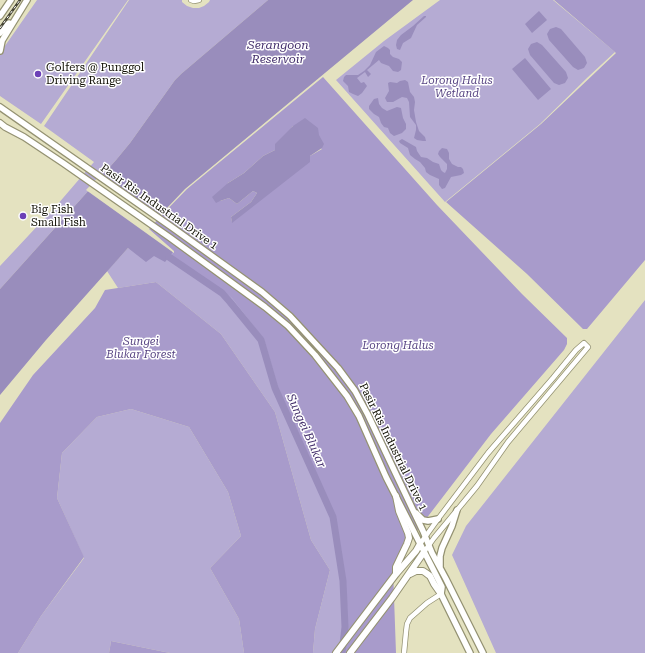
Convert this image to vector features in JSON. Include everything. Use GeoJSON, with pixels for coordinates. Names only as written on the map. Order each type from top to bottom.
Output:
{"type":"FeatureCollection","features":[{"type":"Feature","properties":{"kind":"highway"},"geometry":{"type":"LineString","coordinates":[[396,496],[399,511],[408,533],[407,544],[396,566],[396,574]]}},
{"type":"Feature","properties":{"kind":"highway"},"geometry":{"type":"LineString","coordinates":[[336,653],[420,544]]}},
{"type":"Feature","properties":{"kind":"highway"},"geometry":{"type":"LineString","coordinates":[[350,653],[392,598],[424,552]]}},
{"type":"Feature","properties":{"kind":"highway"},"geometry":{"type":"LineString","coordinates":[[408,575],[416,571],[423,571],[430,576],[442,594]]}},
{"type":"Feature","properties":{"kind":"main road"},"geometry":{"type":"LineString","coordinates":[[0,16],[11,0]]}},
{"type":"Feature","properties":{"kind":"main road"},"geometry":{"type":"LineString","coordinates":[[0,51],[1,42],[27,0]]}},
{"type":"Feature","properties":{"kind":"main road"},"geometry":{"type":"LineString","coordinates":[[0,33],[6,25],[9,23],[12,24]]}},
{"type":"Feature","properties":{"kind":"main road","name":"Pasir Ris Industrial Drive 1"},"geometry":{"type":"LineString","coordinates":[[0,107],[262,292],[290,316],[317,344],[338,368],[355,391],[368,415],[482,653]]}},
{"type":"Feature","properties":{"kind":"main road","name":"Pasir Ris Industrial Drive 1"},"geometry":{"type":"LineString","coordinates":[[0,123],[4,127],[24,136],[63,163],[169,237],[265,307],[288,326],[315,355],[347,396],[359,416],[386,478],[442,587],[442,594],[470,653]]}},
{"type":"Feature","properties":{"kind":"main road"},"geometry":{"type":"LineString","coordinates":[[412,508],[423,520],[428,521],[438,519]]}},
{"type":"Feature","properties":{"kind":"main road"},"geometry":{"type":"LineString","coordinates":[[440,568],[442,548],[452,526],[457,510]]}},
{"type":"Feature","properties":{"kind":"main road"},"geometry":{"type":"LineString","coordinates":[[465,642],[469,642],[472,638],[472,633]]}},
{"type":"Feature","properties":{"kind":"street"},"geometry":{"type":"LineString","coordinates":[[191,0],[199,0]]}},
{"type":"Feature","properties":{"kind":"street"},"geometry":{"type":"LineString","coordinates":[[420,544],[488,453],[576,350],[584,343],[588,347],[508,442],[477,486],[424,552]]}},
{"type":"Feature","properties":{"kind":"street"},"geometry":{"type":"LineString","coordinates":[[404,653],[407,624],[410,618],[442,594]]}},
{"type":"Feature","properties":{"kind":"green space","name":"Golfers @ Punggol Driving Range"},"geometry":{"type":"Polygon","coordinates":[[[37,0],[128,0],[41,124],[0,96],[0,53],[37,0]]]}},
{"type":"Feature","properties":{"kind":"green space"},"geometry":{"type":"Polygon","coordinates":[[[129,0],[182,0],[182,2],[187,6],[199,8],[204,6],[210,0],[268,0],[175,80],[116,160],[0,289],[0,266],[57,205],[94,162],[44,126],[129,0]]]}},
{"type":"Feature","properties":{"kind":"green space","name":"Lorong Halus Wetland"},"geometry":{"type":"Polygon","coordinates":[[[440,0],[553,0],[615,52],[540,124],[445,202],[336,80],[384,41],[440,0]]]}},
{"type":"Feature","properties":{"kind":"green space"},"geometry":{"type":"Polygon","coordinates":[[[554,0],[645,0],[645,260],[587,329],[583,329],[527,274],[446,202],[541,124],[616,53],[554,0]]]}},
{"type":"Feature","properties":{"kind":"green space","name":"Lorong Halus"},"geometry":{"type":"Polygon","coordinates":[[[323,77],[437,205],[522,294],[567,338],[567,344],[564,350],[491,434],[403,549],[393,569],[396,653],[345,653],[348,628],[346,581],[336,517],[278,387],[264,339],[232,298],[171,256],[174,252],[148,229],[187,189],[323,77]],[[293,126],[275,150],[263,156],[244,173],[228,183],[220,201],[229,198],[237,204],[253,191],[257,193],[251,202],[231,217],[232,222],[310,156],[322,149],[293,126]]]}},
{"type":"Feature","properties":{"kind":"green space"},"geometry":{"type":"Polygon","coordinates":[[[128,248],[153,256],[173,252],[231,284],[264,325],[323,471],[350,563],[350,653],[313,653],[315,629],[330,570],[311,540],[275,412],[221,334],[156,282],[118,288],[107,271],[128,248]]]}},
{"type":"Feature","properties":{"kind":"green space","name":"Sungei Blukar Forest"},"geometry":{"type":"Polygon","coordinates":[[[156,282],[221,334],[275,412],[311,540],[330,570],[315,629],[313,653],[244,653],[239,619],[210,568],[241,536],[228,492],[189,427],[131,409],[97,417],[62,453],[57,498],[84,557],[41,616],[18,653],[0,653],[0,423],[33,375],[95,308],[105,290],[156,282]]]}},
{"type":"Feature","properties":{"kind":"green space"},"geometry":{"type":"Polygon","coordinates":[[[645,300],[645,653],[496,653],[452,555],[466,526],[645,300]]]}},
{"type":"Feature","properties":{"kind":"green space"},"geometry":{"type":"Polygon","coordinates":[[[131,409],[189,427],[228,492],[241,536],[210,568],[239,619],[244,653],[170,653],[111,641],[109,653],[18,653],[41,616],[84,558],[57,498],[62,453],[97,417],[131,409]]]}},
{"type":"Feature","properties":{"kind":"green space"},"geometry":{"type":"Polygon","coordinates":[[[111,641],[170,653],[109,653],[111,641]]]}},
{"type":"Feature","properties":{"kind":"water","name":"Serangoon Reservoir"},"geometry":{"type":"Polygon","coordinates":[[[268,0],[413,0],[185,189],[147,229],[173,252],[165,262],[154,256],[146,262],[128,248],[46,340],[0,395],[0,289],[116,160],[175,80],[268,0]]]}},
{"type":"Feature","properties":{"kind":"water"},"geometry":{"type":"Polygon","coordinates":[[[539,11],[547,20],[532,33],[525,24],[539,11]]]}},
{"type":"Feature","properties":{"kind":"water"},"geometry":{"type":"Polygon","coordinates":[[[424,16],[426,17],[417,25],[411,38],[403,43],[400,50],[397,49],[397,40],[401,35],[424,16]]]}},
{"type":"Feature","properties":{"kind":"water"},"geometry":{"type":"Polygon","coordinates":[[[556,27],[561,29],[585,57],[587,63],[584,68],[578,70],[573,67],[549,40],[547,34],[550,29],[556,27]]]}},
{"type":"Feature","properties":{"kind":"water"},"geometry":{"type":"Polygon","coordinates":[[[537,42],[542,45],[566,72],[568,78],[565,83],[559,85],[554,83],[530,55],[528,49],[531,44],[537,42]]]}},
{"type":"Feature","properties":{"kind":"water"},"geometry":{"type":"Polygon","coordinates":[[[384,46],[390,50],[390,54],[393,57],[402,62],[401,70],[398,72],[393,71],[389,66],[381,63],[379,60],[367,70],[371,74],[368,77],[365,72],[357,78],[361,83],[364,82],[367,86],[362,93],[358,96],[349,92],[348,86],[343,81],[344,77],[346,75],[358,75],[364,71],[370,65],[376,52],[384,46]]]}},
{"type":"Feature","properties":{"kind":"water"},"geometry":{"type":"Polygon","coordinates":[[[525,58],[551,89],[538,100],[512,69],[525,58]]]}},
{"type":"Feature","properties":{"kind":"water"},"geometry":{"type":"Polygon","coordinates":[[[405,80],[408,82],[410,92],[414,97],[414,110],[419,131],[425,137],[426,141],[417,140],[414,138],[416,125],[410,117],[409,102],[407,98],[402,97],[393,102],[387,102],[385,98],[389,91],[388,83],[397,83],[405,80]]]}},
{"type":"Feature","properties":{"kind":"water"},"geometry":{"type":"Polygon","coordinates":[[[378,98],[379,104],[387,111],[397,107],[401,108],[406,124],[406,129],[402,133],[394,136],[390,133],[388,128],[384,127],[379,117],[369,109],[369,106],[374,99],[378,98]]]}},
{"type":"Feature","properties":{"kind":"water"},"geometry":{"type":"Polygon","coordinates":[[[305,118],[318,128],[319,135],[324,144],[322,148],[310,156],[310,162],[232,223],[231,217],[251,202],[257,193],[253,191],[237,204],[229,198],[216,203],[212,197],[228,183],[244,173],[263,156],[275,150],[275,144],[293,126],[305,118]]]}},
{"type":"Feature","properties":{"kind":"water"},"geometry":{"type":"Polygon","coordinates":[[[402,139],[416,147],[421,157],[427,158],[439,164],[441,170],[445,173],[447,164],[438,154],[442,148],[447,149],[449,159],[452,164],[461,167],[464,173],[451,177],[445,188],[442,189],[439,185],[439,179],[426,172],[425,168],[420,162],[410,155],[408,148],[400,143],[399,141],[402,139]]]}},
{"type":"Feature","properties":{"kind":"pier"},"geometry":{"type":"Polygon","coordinates":[[[100,175],[160,217],[149,229],[174,251],[174,253],[86,190],[100,175]]]}},
{"type":"Feature","properties":{"kind":"waterway","name":"Sungei Blukar"},"geometry":{"type":"LineString","coordinates":[[169,257],[222,293],[261,340],[275,388],[333,517],[343,581],[345,627],[342,653]]}},
{"type":"Feature","properties":{"kind":"railway"},"geometry":{"type":"LineString","coordinates":[[0,28],[20,0]]}},
{"type":"Feature","properties":{"kind":"place","name":"Golfers @ Punggol Driving Range"},"geometry":{"type":"Point","coordinates":[38,74]}},
{"type":"Feature","properties":{"kind":"place","name":"Big Fish Small Fish"},"geometry":{"type":"Point","coordinates":[23,216]}}]}
